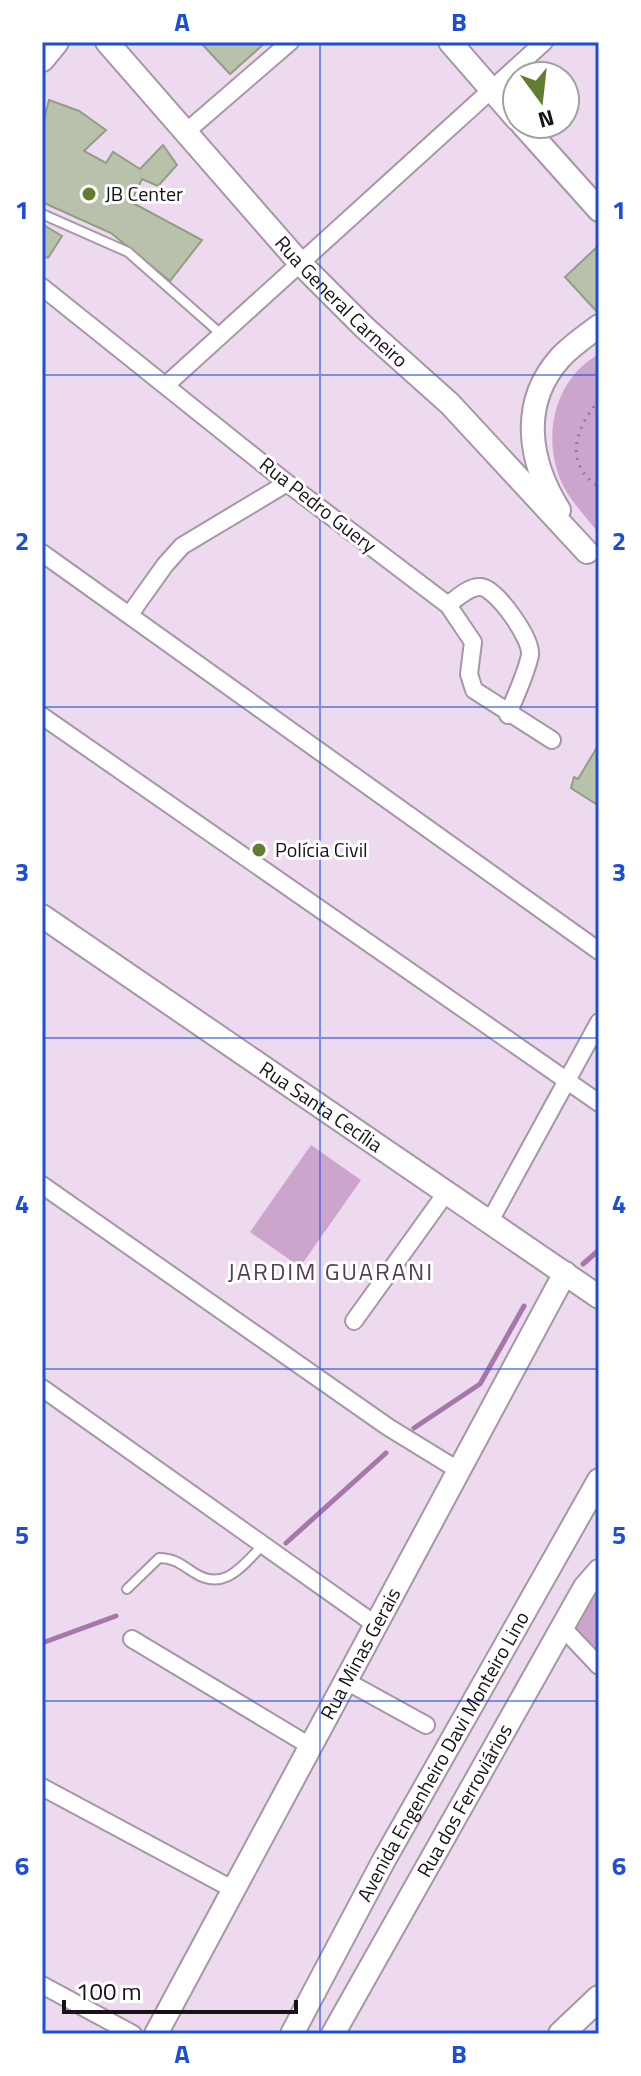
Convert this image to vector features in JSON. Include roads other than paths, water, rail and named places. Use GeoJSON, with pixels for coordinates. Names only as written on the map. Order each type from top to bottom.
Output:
{"type":"FeatureCollection","features":[{"type":"Feature","properties":{"kind":"main road"},"geometry":{"type":"LineString","coordinates":[[42,59],[56,42]]}},
{"type":"Feature","properties":{"kind":"main road"},"geometry":{"type":"LineString","coordinates":[[561,2034],[599,1998]]}},
{"type":"Feature","properties":{"kind":"street","name":"Rua General Carneiro"},"geometry":{"type":"LineString","coordinates":[[107,42],[299,262],[365,328],[450,404],[593,560]]}},
{"type":"Feature","properties":{"kind":"street"},"geometry":{"type":"LineString","coordinates":[[187,131],[290,42]]}},
{"type":"Feature","properties":{"kind":"street"},"geometry":{"type":"LineString","coordinates":[[450,42],[501,101]]}},
{"type":"Feature","properties":{"kind":"street"},"geometry":{"type":"LineString","coordinates":[[166,385],[544,42]]}},
{"type":"Feature","properties":{"kind":"street"},"geometry":{"type":"LineString","coordinates":[[536,140],[599,210]]}},
{"type":"Feature","properties":{"kind":"street","name":"Rua Pedro Guery"},"geometry":{"type":"LineString","coordinates":[[42,287],[287,483],[448,605],[473,642],[469,674],[474,690],[508,715],[552,740]]}},
{"type":"Feature","properties":{"kind":"street"},"geometry":{"type":"LineString","coordinates":[[593,560],[539,471],[532,441],[532,423],[535,405],[550,371],[572,346],[599,326]]}},
{"type":"Feature","properties":{"kind":"street"},"geometry":{"type":"LineString","coordinates":[[130,614],[182,546],[287,483]]}},
{"type":"Feature","properties":{"kind":"street"},"geometry":{"type":"LineString","coordinates":[[42,553],[599,951]]}},
{"type":"Feature","properties":{"kind":"street"},"geometry":{"type":"LineString","coordinates":[[448,605],[468,590],[479,587],[491,591],[522,630],[529,643],[530,655],[508,715]]}},
{"type":"Feature","properties":{"kind":"street"},"geometry":{"type":"LineString","coordinates":[[42,716],[599,1103]]}},
{"type":"Feature","properties":{"kind":"street","name":"Rua Santa Cecília"},"geometry":{"type":"LineString","coordinates":[[42,916],[599,1297]]}},
{"type":"Feature","properties":{"kind":"street"},"geometry":{"type":"LineString","coordinates":[[490,1221],[599,1022]]}},
{"type":"Feature","properties":{"kind":"street"},"geometry":{"type":"LineString","coordinates":[[42,1185],[388,1427],[458,1470]]}},
{"type":"Feature","properties":{"kind":"street"},"geometry":{"type":"LineString","coordinates":[[354,1321],[446,1193]]}},
{"type":"Feature","properties":{"kind":"street","name":"Rua Minas Gerais"},"geometry":{"type":"LineString","coordinates":[[156,2034],[565,1273]]}},
{"type":"Feature","properties":{"kind":"street"},"geometry":{"type":"LineString","coordinates":[[42,1388],[376,1625]]}},
{"type":"Feature","properties":{"kind":"street","name":"Avenida Engenheiro Davi Monteiro Lino"},"geometry":{"type":"LineString","coordinates":[[292,2034],[384,1860],[599,1480]]}},
{"type":"Feature","properties":{"kind":"street","name":"Rua dos Ferroviários"},"geometry":{"type":"LineString","coordinates":[[333,2034],[585,1587],[599,1571]]}},
{"type":"Feature","properties":{"kind":"street"},"geometry":{"type":"LineString","coordinates":[[563,1628],[599,1666]]}},
{"type":"Feature","properties":{"kind":"street"},"geometry":{"type":"LineString","coordinates":[[132,1639],[310,1746]]}},
{"type":"Feature","properties":{"kind":"street"},"geometry":{"type":"LineString","coordinates":[[346,1681],[426,1725]]}},
{"type":"Feature","properties":{"kind":"street"},"geometry":{"type":"LineString","coordinates":[[42,1787],[234,1890]]}},
{"type":"Feature","properties":{"kind":"street"},"geometry":{"type":"LineString","coordinates":[[42,1985],[133,2034]]}},
{"type":"Feature","properties":{"kind":"lane"},"geometry":{"type":"LineString","coordinates":[[42,214],[128,252],[221,334]]}},
{"type":"Feature","properties":{"kind":"lane"},"geometry":{"type":"LineString","coordinates":[[127,1589],[159,1558],[173,1558],[212,1582],[229,1577],[263,1545]]}},
{"type":"Feature","properties":{"kind":"waterway"},"geometry":{"type":"LineString","coordinates":[[583,1264],[599,1250]]}},
{"type":"Feature","properties":{"kind":"waterway"},"geometry":{"type":"LineString","coordinates":[[414,1428],[480,1384],[524,1306]]}},
{"type":"Feature","properties":{"kind":"waterway"},"geometry":{"type":"LineString","coordinates":[[286,1543],[386,1453]]}},
{"type":"Feature","properties":{"kind":"waterway"},"geometry":{"type":"LineString","coordinates":[[42,1643],[116,1616]]}},
{"type":"Feature","properties":{"kind":"place","name":"JB Center"},"geometry":{"type":"Point","coordinates":[89,194]}},
{"type":"Feature","properties":{"kind":"place","name":"Polícia Civil"},"geometry":{"type":"Point","coordinates":[259,850]}},
{"type":"Feature","properties":{"kind":"district","name":"JARDIM GUARANI"},"geometry":{"type":"Point","coordinates":[331,1272]}}]}
